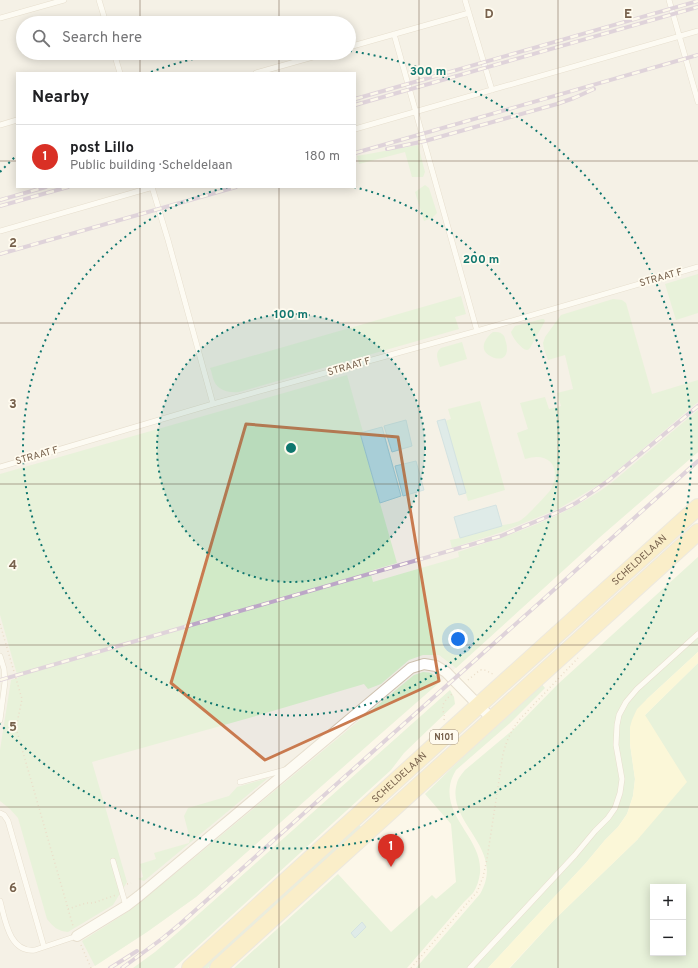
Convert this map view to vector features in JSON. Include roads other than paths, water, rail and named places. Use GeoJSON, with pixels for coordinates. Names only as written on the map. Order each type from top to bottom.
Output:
{"type":"FeatureCollection","features":[{"type":"Feature","properties":{"kind":"main road","name":"SCHELDELAAN"},"geometry":{"type":"LineString","coordinates":[[190,968],[478,705],[698,507]]}},
{"type":"Feature","properties":{"kind":"main road","name":"SCHELDELAAN"},"geometry":{"type":"LineString","coordinates":[[218,968],[698,532]]}},
{"type":"Feature","properties":{"kind":"street"},"geometry":{"type":"LineString","coordinates":[[75,931],[126,906],[411,668],[424,664],[436,666],[446,672],[492,719]]}},
{"type":"Feature","properties":{"kind":"lane"},"geometry":{"type":"LineString","coordinates":[[0,18],[64,0]]}},
{"type":"Feature","properties":{"kind":"lane"},"geometry":{"type":"LineString","coordinates":[[99,0],[104,16]]}},
{"type":"Feature","properties":{"kind":"lane"},"geometry":{"type":"LineString","coordinates":[[465,0],[492,90]]}},
{"type":"Feature","properties":{"kind":"lane"},"geometry":{"type":"LineString","coordinates":[[669,0],[698,102]]}},
{"type":"Feature","properties":{"kind":"lane"},"geometry":{"type":"LineString","coordinates":[[356,45],[469,13]]}},
{"type":"Feature","properties":{"kind":"lane"},"geometry":{"type":"LineString","coordinates":[[356,129],[698,31]]}},
{"type":"Feature","properties":{"kind":"lane"},"geometry":{"type":"LineString","coordinates":[[394,34],[477,331]]}},
{"type":"Feature","properties":{"kind":"lane"},"geometry":{"type":"LineString","coordinates":[[116,60],[120,72]]}},
{"type":"Feature","properties":{"kind":"lane"},"geometry":{"type":"LineString","coordinates":[[260,72],[303,60]]}},
{"type":"Feature","properties":{"kind":"lane"},"geometry":{"type":"LineString","coordinates":[[0,125],[16,120]]}},
{"type":"Feature","properties":{"kind":"lane"},"geometry":{"type":"LineString","coordinates":[[0,231],[149,188]]}},
{"type":"Feature","properties":{"kind":"lane"},"geometry":{"type":"LineString","coordinates":[[152,188],[213,404]]}},
{"type":"Feature","properties":{"kind":"lane","name":"STRAAT F"},"geometry":{"type":"LineString","coordinates":[[0,467],[213,404],[477,331],[698,267]]}},
{"type":"Feature","properties":{"kind":"lane"},"geometry":{"type":"LineString","coordinates":[[470,968],[575,855],[615,808],[620,793],[622,778],[616,745],[619,715],[626,702],[637,689],[698,634]]}},
{"type":"Feature","properties":{"kind":"lane"},"geometry":{"type":"LineString","coordinates":[[0,656],[4,669],[5,682],[0,720]]}},
{"type":"Feature","properties":{"kind":"lane"},"geometry":{"type":"LineString","coordinates":[[240,782],[292,768]]}},
{"type":"Feature","properties":{"kind":"lane"},"geometry":{"type":"LineString","coordinates":[[0,813],[4,815],[8,821],[44,947]]}},
{"type":"Feature","properties":{"kind":"lane"},"geometry":{"type":"LineString","coordinates":[[113,861],[126,906]]}},
{"type":"Feature","properties":{"kind":"lane"},"geometry":{"type":"LineString","coordinates":[[0,901],[10,935],[14,941],[26,949],[35,950],[44,947],[75,931]]}},
{"type":"Feature","properties":{"kind":"water"},"geometry":{"type":"Polygon","coordinates":[[[445,419],[466,493],[459,495],[437,421],[445,419]]]}},
{"type":"Feature","properties":{"kind":"water"},"geometry":{"type":"Polygon","coordinates":[[[406,420],[412,446],[392,452],[384,426],[406,420]]]}},
{"type":"Feature","properties":{"kind":"water"},"geometry":{"type":"Polygon","coordinates":[[[382,427],[401,496],[380,503],[360,433],[382,427]]]}},
{"type":"Feature","properties":{"kind":"water"},"geometry":{"type":"Polygon","coordinates":[[[416,461],[424,490],[403,496],[395,466],[416,461]]]}},
{"type":"Feature","properties":{"kind":"water"},"geometry":{"type":"Polygon","coordinates":[[[496,505],[502,526],[460,538],[454,517],[496,505]]]}},
{"type":"Feature","properties":{"kind":"water"},"geometry":{"type":"Polygon","coordinates":[[[362,922],[366,927],[355,938],[351,933],[362,922]]]}},
{"type":"Feature","properties":{"kind":"railway"},"geometry":{"type":"LineString","coordinates":[[356,99],[698,1]]}},
{"type":"Feature","properties":{"kind":"railway"},"geometry":{"type":"LineString","coordinates":[[356,105],[698,7]]}},
{"type":"Feature","properties":{"kind":"railway"},"geometry":{"type":"LineString","coordinates":[[356,153],[698,55]]}},
{"type":"Feature","properties":{"kind":"railway"},"geometry":{"type":"LineString","coordinates":[[387,149],[425,141],[557,104],[594,89]]}},
{"type":"Feature","properties":{"kind":"railway"},"geometry":{"type":"LineString","coordinates":[[0,200],[42,188]]}},
{"type":"Feature","properties":{"kind":"railway"},"geometry":{"type":"LineString","coordinates":[[0,206],[64,188]]}},
{"type":"Feature","properties":{"kind":"railway"},"geometry":{"type":"LineString","coordinates":[[0,254],[232,188]]}},
{"type":"Feature","properties":{"kind":"railway"},"geometry":{"type":"LineString","coordinates":[[0,680],[501,536],[576,503],[609,480],[698,406]]}},
{"type":"Feature","properties":{"kind":"railway"},"geometry":{"type":"LineString","coordinates":[[122,968],[180,924],[698,461]]}},
{"type":"Feature","properties":{"kind":"railway"},"geometry":{"type":"LineString","coordinates":[[110,968],[137,951]]}},
{"type":"Feature","properties":{"kind":"place","name":"post Lillo"},"geometry":{"type":"Point","coordinates":[391,867]}}]}
